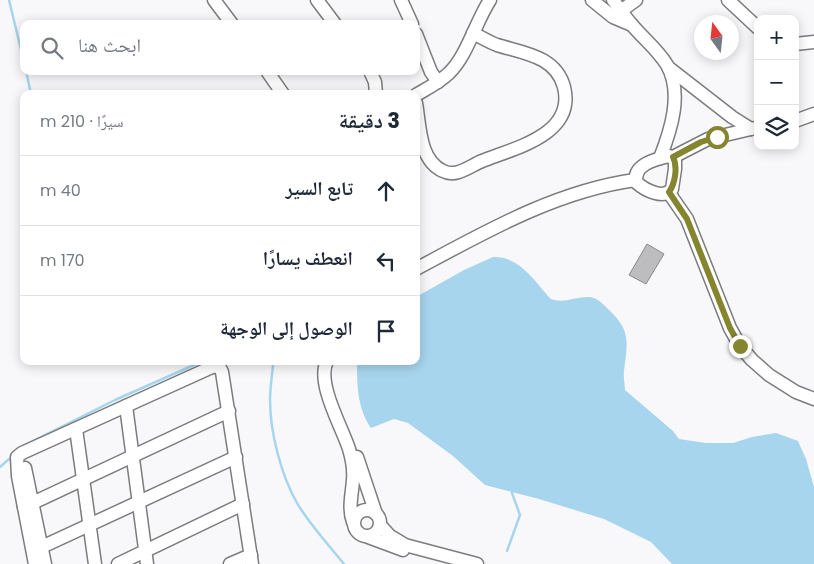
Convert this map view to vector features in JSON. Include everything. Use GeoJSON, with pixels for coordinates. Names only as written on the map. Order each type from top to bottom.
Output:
{"type":"FeatureCollection","features":[{"type":"Feature","properties":{"kind":"street"},"geometry":{"type":"LineString","coordinates":[[214,0],[229,20]]}},
{"type":"Feature","properties":{"kind":"street"},"geometry":{"type":"LineString","coordinates":[[317,0],[332,20]]}},
{"type":"Feature","properties":{"kind":"street"},"geometry":{"type":"LineString","coordinates":[[401,0],[410,20]]}},
{"type":"Feature","properties":{"kind":"street"},"geometry":{"type":"LineString","coordinates":[[420,93],[450,72],[490,0]]}},
{"type":"Feature","properties":{"kind":"street"},"geometry":{"type":"LineString","coordinates":[[592,0],[616,9],[668,66],[732,117],[754,128]]}},
{"type":"Feature","properties":{"kind":"street"},"geometry":{"type":"LineString","coordinates":[[616,9],[636,0]]}},
{"type":"Feature","properties":{"kind":"street"},"geometry":{"type":"LineString","coordinates":[[728,0],[754,24]]}},
{"type":"Feature","properties":{"kind":"street"},"geometry":{"type":"LineString","coordinates":[[420,124],[426,155],[437,168],[448,173],[457,172],[539,138],[554,126],[561,116],[565,98],[564,86],[556,70],[542,59],[495,44],[473,33]]}},
{"type":"Feature","properties":{"kind":"street"},"geometry":{"type":"LineString","coordinates":[[799,44],[814,42]]}},
{"type":"Feature","properties":{"kind":"street"},"geometry":{"type":"LineString","coordinates":[[420,44],[431,72],[438,82]]}},
{"type":"Feature","properties":{"kind":"street"},"geometry":{"type":"LineString","coordinates":[[666,158],[673,112],[674,84],[668,66]]}},
{"type":"Feature","properties":{"kind":"street"},"geometry":{"type":"LineString","coordinates":[[270,75],[280,90]]}},
{"type":"Feature","properties":{"kind":"street"},"geometry":{"type":"LineString","coordinates":[[372,75],[376,90]]}},
{"type":"Feature","properties":{"kind":"street"},"geometry":{"type":"LineString","coordinates":[[799,120],[814,114]]}},
{"type":"Feature","properties":{"kind":"street"},"geometry":{"type":"LineString","coordinates":[[635,180],[637,171],[640,168],[708,139],[754,128]]}},
{"type":"Feature","properties":{"kind":"street"},"geometry":{"type":"LineString","coordinates":[[635,180],[640,186],[662,195],[669,192],[672,189],[676,169],[675,160],[666,158]]}},
{"type":"Feature","properties":{"kind":"street"},"geometry":{"type":"LineString","coordinates":[[420,267],[534,210],[593,188],[635,180]]}},
{"type":"Feature","properties":{"kind":"street"},"geometry":{"type":"LineString","coordinates":[[669,192],[687,219],[730,328],[740,346],[769,375],[796,392],[814,399]]}},
{"type":"Feature","properties":{"kind":"street"},"geometry":{"type":"LineString","coordinates":[[420,257],[436,259]]}},
{"type":"Feature","properties":{"kind":"street"},"geometry":{"type":"LineString","coordinates":[[326,365],[325,384],[347,443],[352,465],[353,478],[350,506],[354,528],[357,533],[399,549],[452,564]]}},
{"type":"Feature","properties":{"kind":"street"},"geometry":{"type":"LineString","coordinates":[[332,365],[330,375],[332,387],[378,519],[376,533],[368,537]]}},
{"type":"Feature","properties":{"kind":"street"},"geometry":{"type":"LineString","coordinates":[[45,564],[36,554],[28,505],[16,460],[17,457],[76,428],[212,367],[219,366],[222,372],[229,412],[252,560],[230,564]]}},
{"type":"Feature","properties":{"kind":"street"},"geometry":{"type":"LineString","coordinates":[[126,406],[146,558]]}},
{"type":"Feature","properties":{"kind":"street"},"geometry":{"type":"LineString","coordinates":[[28,505],[229,412]]}},
{"type":"Feature","properties":{"kind":"street"},"geometry":{"type":"LineString","coordinates":[[76,428],[95,564]]}},
{"type":"Feature","properties":{"kind":"street"},"geometry":{"type":"LineString","coordinates":[[36,554],[90,525],[236,457]]}},
{"type":"Feature","properties":{"kind":"street"},"geometry":{"type":"LineString","coordinates":[[118,564],[146,558],[243,504]]}},
{"type":"Feature","properties":{"kind":"street"},"geometry":{"type":"LineString","coordinates":[[353,522],[355,516],[362,511],[371,511],[390,536],[405,545],[477,564]]}},
{"type":"Feature","properties":{"kind":"water"},"geometry":{"type":"Polygon","coordinates":[[[493,257],[503,258],[519,265],[551,299],[560,301],[590,297],[598,300],[616,318],[625,331],[627,345],[624,373],[625,390],[673,431],[679,439],[706,443],[733,443],[752,437],[776,433],[798,441],[806,459],[814,487],[814,564],[672,564],[651,542],[604,519],[485,485],[453,456],[408,423],[394,419],[371,428],[360,404],[357,365],[420,365],[420,295],[464,270],[493,257]]]}},
{"type":"Feature","properties":{"kind":"building"},"geometry":{"type":"Polygon","coordinates":[[[647,244],[664,254],[646,284],[629,275],[647,244]]]}},
{"type":"Feature","properties":{"kind":"waterway"},"geometry":{"type":"LineString","coordinates":[[9,0],[20,45]]}},
{"type":"Feature","properties":{"kind":"waterway"},"geometry":{"type":"LineString","coordinates":[[27,75],[30,90]]}},
{"type":"Feature","properties":{"kind":"waterway"},"geometry":{"type":"LineString","coordinates":[[25,445],[115,400],[194,365]]}},
{"type":"Feature","properties":{"kind":"waterway"},"geometry":{"type":"LineString","coordinates":[[273,365],[270,400],[272,426],[281,467],[291,492],[302,511],[344,564]]}},
{"type":"Feature","properties":{"kind":"waterway"},"geometry":{"type":"LineString","coordinates":[[0,467],[9,459]]}},
{"type":"Feature","properties":{"kind":"waterway"},"geometry":{"type":"LineString","coordinates":[[507,551],[520,515],[512,493]]}},
{"type":"Feature","properties":{"kind":"route"},"geometry":{"type":"LineString","coordinates":[[717,137],[701,142],[673,157],[676,169],[672,189],[669,192],[687,219],[730,328],[740,346]]}}]}
